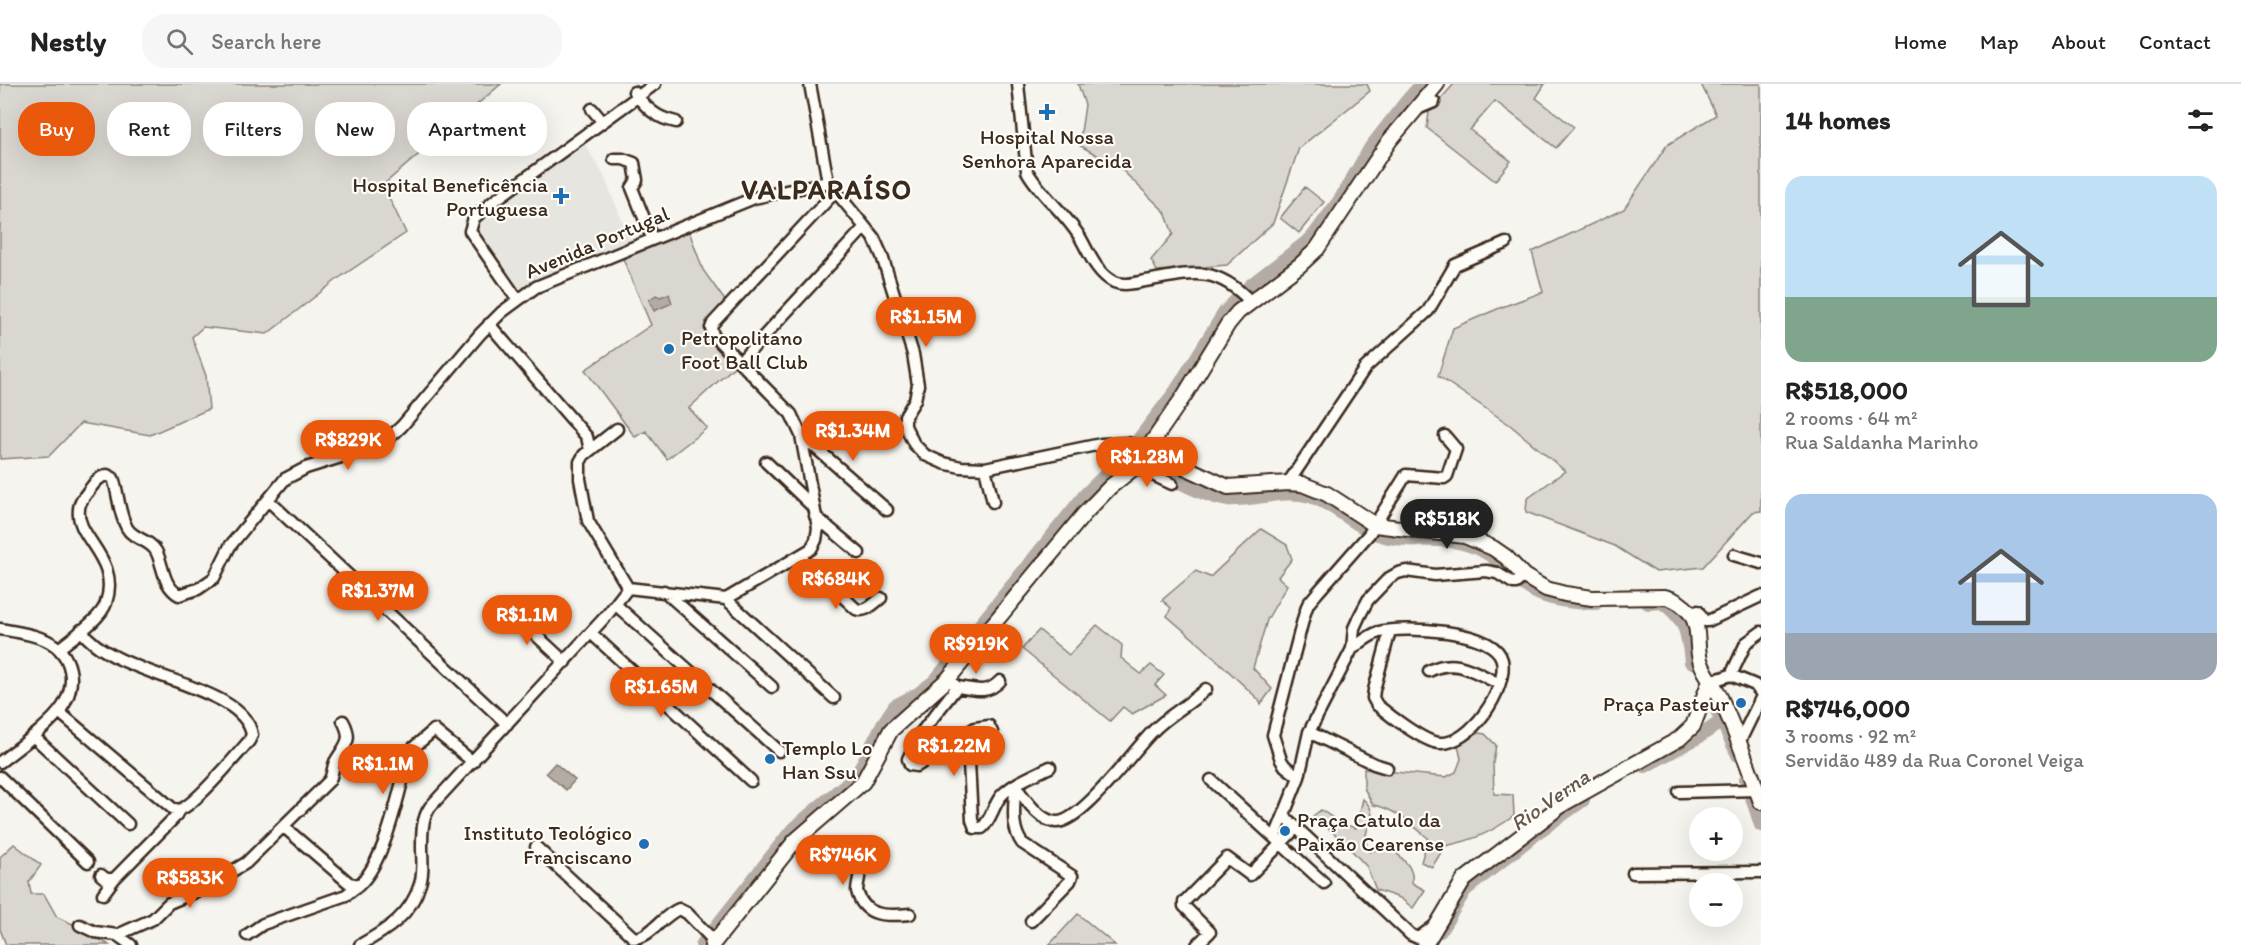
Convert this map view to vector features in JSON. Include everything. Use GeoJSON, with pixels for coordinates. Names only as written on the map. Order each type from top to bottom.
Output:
{"type":"FeatureCollection","features":[{"type":"Feature","properties":{"kind":"main road"},"geometry":{"type":"LineString","coordinates":[[714,944],[795,841],[863,782],[891,730],[952,683],[1085,513],[1110,487],[1135,467],[1184,396],[1228,324],[1250,301],[1291,273],[1317,249],[1390,140],[1437,84]]}},
{"type":"Feature","properties":{"kind":"main road"},"geometry":{"type":"LineString","coordinates":[[1148,450],[1228,487],[1302,484],[1327,494],[1372,529],[1465,536],[1493,548],[1506,557],[1520,580],[1546,590],[1592,597],[1665,597],[1676,600],[1690,614],[1698,632],[1699,660],[1712,681],[1740,741],[1754,794]]}},
{"type":"Feature","properties":{"kind":"main road"},"geometry":{"type":"LineString","coordinates":[[1425,945],[1464,880],[1563,804],[1666,747],[1687,732],[1693,726],[1712,681]]}},
{"type":"Feature","properties":{"kind":"street"},"geometry":{"type":"LineString","coordinates":[[518,300],[470,231],[474,218],[635,94],[655,84]]}},
{"type":"Feature","properties":{"kind":"street"},"geometry":{"type":"LineString","coordinates":[[810,84],[828,182],[874,238],[882,256],[916,367],[918,385],[915,400],[905,416],[905,426],[908,436],[924,455],[942,463],[985,468],[1084,446],[1128,443],[1148,450]]}},
{"type":"Feature","properties":{"kind":"street"},"geometry":{"type":"LineString","coordinates":[[1018,84],[1027,171],[1032,180],[1065,216],[1097,268],[1109,279],[1128,284],[1210,274],[1221,277],[1238,288],[1250,301]]}},
{"type":"Feature","properties":{"kind":"street"},"geometry":{"type":"LineString","coordinates":[[635,94],[658,117],[676,122]]}},
{"type":"Feature","properties":{"kind":"street"},"geometry":{"type":"LineString","coordinates":[[1412,111],[1434,102]]}},
{"type":"Feature","properties":{"kind":"street"},"geometry":{"type":"LineString","coordinates":[[592,109],[602,121]]}},
{"type":"Feature","properties":{"kind":"street"},"geometry":{"type":"LineString","coordinates":[[614,159],[634,163],[637,180],[632,188],[652,238]]}},
{"type":"Feature","properties":{"kind":"street","name":"Avenida Portugal"},"geometry":{"type":"LineString","coordinates":[[60,648],[102,612],[106,603],[110,579],[100,552],[81,524],[79,509],[84,497],[100,477],[107,475],[114,478],[120,510],[128,530],[153,547],[170,587],[179,595],[198,589],[214,578],[230,546],[285,479],[387,440],[402,426],[489,324],[536,287],[754,198],[828,182]]}},
{"type":"Feature","properties":{"kind":"street"},"geometry":{"type":"LineString","coordinates":[[726,599],[800,557],[816,540],[818,528],[801,435],[791,414],[713,335],[711,328],[713,323],[835,192]]}},
{"type":"Feature","properties":{"kind":"street"},"geometry":{"type":"LineString","coordinates":[[740,362],[865,227]]}},
{"type":"Feature","properties":{"kind":"street"},"geometry":{"type":"LineString","coordinates":[[1288,483],[1365,368],[1428,311],[1455,265],[1506,243]]}},
{"type":"Feature","properties":{"kind":"street"},"geometry":{"type":"LineString","coordinates":[[489,324],[587,437],[590,450]]}},
{"type":"Feature","properties":{"kind":"street"},"geometry":{"type":"LineString","coordinates":[[617,429],[584,455],[580,462],[580,479],[585,512],[628,588]]}},
{"type":"Feature","properties":{"kind":"street"},"geometry":{"type":"LineString","coordinates":[[801,435],[887,510]]}},
{"type":"Feature","properties":{"kind":"street"},"geometry":{"type":"LineString","coordinates":[[1299,777],[1281,760],[1273,735],[1308,604],[1372,529],[1406,476],[1444,478],[1447,476],[1456,449],[1445,436]]}},
{"type":"Feature","properties":{"kind":"street"},"geometry":{"type":"LineString","coordinates":[[766,462],[814,512],[859,553]]}},
{"type":"Feature","properties":{"kind":"street"},"geometry":{"type":"LineString","coordinates":[[1135,467],[1172,484]]}},
{"type":"Feature","properties":{"kind":"street"},"geometry":{"type":"LineString","coordinates":[[985,468],[993,502]]}},
{"type":"Feature","properties":{"kind":"street"},"geometry":{"type":"LineString","coordinates":[[268,500],[507,724]]}},
{"type":"Feature","properties":{"kind":"street"},"geometry":{"type":"LineString","coordinates":[[1734,555],[1761,563]]}},
{"type":"Feature","properties":{"kind":"street"},"geometry":{"type":"LineString","coordinates":[[800,557],[855,609],[861,611],[881,598]]}},
{"type":"Feature","properties":{"kind":"street"},"geometry":{"type":"LineString","coordinates":[[1278,841],[1284,816],[1299,777],[1309,732],[1352,649],[1354,628],[1364,607],[1389,578],[1406,571],[1435,575],[1486,571],[1497,573],[1508,581],[1520,580]]}},
{"type":"Feature","properties":{"kind":"street"},"geometry":{"type":"LineString","coordinates":[[628,588],[726,599],[834,698]]}},
{"type":"Feature","properties":{"kind":"street"},"geometry":{"type":"LineString","coordinates":[[360,945],[403,916],[414,897],[421,883],[422,827],[430,807],[565,662],[616,605],[628,588]]}},
{"type":"Feature","properties":{"kind":"street"},"geometry":{"type":"LineString","coordinates":[[664,591],[772,687]]}},
{"type":"Feature","properties":{"kind":"street"},"geometry":{"type":"LineString","coordinates":[[1690,614],[1698,611],[1704,621],[1708,621],[1761,596]]}},
{"type":"Feature","properties":{"kind":"street"},"geometry":{"type":"LineString","coordinates":[[616,605],[779,751]]}},
{"type":"Feature","properties":{"kind":"street"},"geometry":{"type":"LineString","coordinates":[[509,610],[565,662]]}},
{"type":"Feature","properties":{"kind":"street"},"geometry":{"type":"LineString","coordinates":[[0,629],[40,637],[60,648],[68,659],[72,676],[67,698],[59,712],[0,762]]}},
{"type":"Feature","properties":{"kind":"street"},"geometry":{"type":"LineString","coordinates":[[59,712],[172,808],[179,810],[184,809],[192,801],[249,741],[252,735],[243,716],[224,700],[117,659],[88,640],[81,630]]}},
{"type":"Feature","properties":{"kind":"street"},"geometry":{"type":"LineString","coordinates":[[1352,649],[1373,634],[1390,631],[1459,633],[1489,645],[1499,652],[1502,661],[1498,684],[1486,713],[1462,736],[1451,742],[1437,744],[1381,708],[1373,698],[1390,631]]}},
{"type":"Feature","properties":{"kind":"street"},"geometry":{"type":"LineString","coordinates":[[1731,675],[1746,643],[1761,632]]}},
{"type":"Feature","properties":{"kind":"street"},"geometry":{"type":"LineString","coordinates":[[591,633],[751,781]]}},
{"type":"Feature","properties":{"kind":"street"},"geometry":{"type":"LineString","coordinates":[[1429,671],[1439,666],[1453,664],[1498,684]]}},
{"type":"Feature","properties":{"kind":"street"},"geometry":{"type":"LineString","coordinates":[[1712,681],[1731,675],[1755,685],[1761,696],[1740,741]]}},
{"type":"Feature","properties":{"kind":"street"},"geometry":{"type":"LineString","coordinates":[[1000,681],[987,691],[952,683],[920,734],[908,762],[910,765],[917,766],[975,728],[989,726],[992,732],[990,736],[969,762],[972,820],[975,828],[982,828],[985,825],[992,809],[1003,794],[1050,767]]}},
{"type":"Feature","properties":{"kind":"street"},"geometry":{"type":"LineString","coordinates":[[1015,786],[1040,815],[1050,821],[1066,820],[1078,812],[1124,766],[1151,732],[1206,689]]}},
{"type":"Feature","properties":{"kind":"street"},"geometry":{"type":"LineString","coordinates":[[117,935],[153,919],[169,903],[230,874],[246,863],[316,796],[332,777],[334,764],[346,748],[348,734],[343,721]]}},
{"type":"Feature","properties":{"kind":"street"},"geometry":{"type":"LineString","coordinates":[[247,935],[263,924],[346,896],[364,880],[382,848],[408,758],[413,748],[434,730],[473,762]]}},
{"type":"Feature","properties":{"kind":"street"},"geometry":{"type":"LineString","coordinates":[[1309,732],[1374,764],[1388,768]]}},
{"type":"Feature","properties":{"kind":"street"},"geometry":{"type":"LineString","coordinates":[[33,736],[128,824]]}},
{"type":"Feature","properties":{"kind":"street"},"geometry":{"type":"LineString","coordinates":[[0,777],[88,862]]}},
{"type":"Feature","properties":{"kind":"street"},"geometry":{"type":"LineString","coordinates":[[1211,780],[1324,883]]}},
{"type":"Feature","properties":{"kind":"street"},"geometry":{"type":"LineString","coordinates":[[1015,786],[1014,824],[1017,836],[1022,843],[1072,876],[1070,881],[1031,921]]}},
{"type":"Feature","properties":{"kind":"street"},"geometry":{"type":"LineString","coordinates":[[1679,792],[1754,794]]}},
{"type":"Feature","properties":{"kind":"street"},"geometry":{"type":"LineString","coordinates":[[103,894],[114,879],[176,817],[179,810]]}},
{"type":"Feature","properties":{"kind":"street"},"geometry":{"type":"LineString","coordinates":[[1284,816],[1411,935],[1422,937],[1436,924]]}},
{"type":"Feature","properties":{"kind":"street"},"geometry":{"type":"LineString","coordinates":[[284,827],[349,883],[359,885]]}},
{"type":"Feature","properties":{"kind":"street"},"geometry":{"type":"LineString","coordinates":[[1197,945],[1210,932],[1184,906],[1184,902],[1225,860],[1229,859],[1251,875],[1278,841],[1297,827]]}},
{"type":"Feature","properties":{"kind":"street"},"geometry":{"type":"LineString","coordinates":[[795,841],[812,859],[845,851],[850,852],[859,859],[861,867],[857,891],[866,908],[880,915],[910,914]]}},
{"type":"Feature","properties":{"kind":"street"},"geometry":{"type":"LineString","coordinates":[[536,847],[634,938],[641,937],[679,909],[687,913],[714,944]]}},
{"type":"Feature","properties":{"kind":"street"},"geometry":{"type":"LineString","coordinates":[[1633,873],[1761,872]]}},
{"type":"Feature","properties":{"kind":"street"},"geometry":{"type":"LineString","coordinates":[[101,875],[106,879],[114,879]]}},
{"type":"Feature","properties":{"kind":"street"},"geometry":{"type":"LineString","coordinates":[[80,925],[95,932],[117,935],[131,945]]}},
{"type":"Feature","properties":{"kind":"shaded area"},"geometry":{"type":"Polygon","coordinates":[[[0,84],[501,84],[480,102],[407,102],[407,156],[417,156],[383,185],[406,233],[339,278],[267,334],[203,327],[192,337],[206,376],[209,409],[150,435],[81,423],[49,456],[0,459],[0,84]]]}},
{"type":"Feature","properties":{"kind":"shaded area"},"geometry":{"type":"Polygon","coordinates":[[[1078,84],[1367,84],[1370,91],[1299,148],[1273,223],[1227,265],[1157,271],[1151,260],[1173,234],[1165,212],[1120,168],[1079,145],[1085,105],[1078,84]]]}},
{"type":"Feature","properties":{"kind":"shaded area"},"geometry":{"type":"Polygon","coordinates":[[[1454,84],[1545,84],[1536,98],[1574,127],[1556,148],[1495,101],[1470,130],[1511,161],[1495,181],[1427,128],[1429,112],[1454,84]]]}},
{"type":"Feature","properties":{"kind":"shaded area"},"geometry":{"type":"Polygon","coordinates":[[[1701,84],[1761,84],[1761,511],[1753,512],[1703,567],[1656,572],[1615,546],[1526,512],[1527,499],[1565,471],[1510,425],[1438,376],[1453,328],[1543,292],[1532,252],[1624,209],[1667,145],[1716,115],[1701,84]]]}},
{"type":"Feature","properties":{"kind":"shaded area","name":"Hospital Beneficência Portuguesa"},"geometry":{"type":"Polygon","coordinates":[[[583,141],[603,174],[631,242],[522,288],[518,287],[480,233],[479,223],[482,218],[583,141]]]}},
{"type":"Feature","properties":{"kind":"shaded area"},"geometry":{"type":"Polygon","coordinates":[[[1305,187],[1324,202],[1299,233],[1280,218],[1305,187]]]}},
{"type":"Feature","properties":{"kind":"shaded area","name":"Petropolitano Foot Ball Club"},"geometry":{"type":"Polygon","coordinates":[[[689,231],[703,270],[726,302],[710,320],[737,364],[689,408],[707,428],[667,459],[646,431],[635,437],[585,370],[651,325],[623,259],[689,231]]]}},
{"type":"Feature","properties":{"kind":"shaded area"},"geometry":{"type":"Polygon","coordinates":[[[669,294],[672,303],[654,311],[649,300],[656,295],[660,297],[669,294]]]}},
{"type":"Feature","properties":{"kind":"shaded area"},"geometry":{"type":"Polygon","coordinates":[[[1261,529],[1287,545],[1292,559],[1278,577],[1287,585],[1267,620],[1253,668],[1272,689],[1261,704],[1202,646],[1167,616],[1171,608],[1162,600],[1196,571],[1210,577],[1261,529]]]}},
{"type":"Feature","properties":{"kind":"shaded area"},"geometry":{"type":"Polygon","coordinates":[[[1097,625],[1122,645],[1121,658],[1141,674],[1151,665],[1164,675],[1155,685],[1166,695],[1132,714],[1123,707],[1110,721],[1022,649],[1039,630],[1069,655],[1097,625]]]}},
{"type":"Feature","properties":{"kind":"shaded area"},"geometry":{"type":"Polygon","coordinates":[[[1472,732],[1485,734],[1496,745],[1493,763],[1494,794],[1513,795],[1514,816],[1481,835],[1445,846],[1432,867],[1421,862],[1428,838],[1395,813],[1373,805],[1364,788],[1364,769],[1446,777],[1456,772],[1461,759],[1458,745],[1472,732]]]}},
{"type":"Feature","properties":{"kind":"shaded area"},"geometry":{"type":"Polygon","coordinates":[[[555,763],[575,780],[566,790],[546,773],[555,763]]]}},
{"type":"Feature","properties":{"kind":"shaded area"},"geometry":{"type":"Polygon","coordinates":[[[1363,799],[1372,812],[1366,835],[1369,852],[1390,845],[1409,866],[1412,883],[1425,890],[1413,908],[1400,898],[1376,890],[1367,867],[1342,840],[1313,816],[1321,810],[1342,824],[1356,828],[1363,799]]]}},
{"type":"Feature","properties":{"kind":"shaded area"},"geometry":{"type":"Polygon","coordinates":[[[14,844],[41,865],[29,882],[31,894],[44,894],[57,917],[86,930],[109,945],[6,945],[0,929],[0,857],[14,844]]]}},
{"type":"Feature","properties":{"kind":"shaded area"},"geometry":{"type":"Polygon","coordinates":[[[1078,914],[1115,945],[1049,945],[1078,914]]]}},
{"type":"Feature","properties":{"kind":"waterway"},"geometry":{"type":"LineString","coordinates":[[702,945],[793,829],[857,775],[883,724],[895,706],[918,694],[935,681],[1086,494],[1129,452],[1176,391],[1225,312],[1251,285],[1312,238],[1340,200],[1371,147],[1422,84]]}},
{"type":"Feature","properties":{"kind":"waterway"},"geometry":{"type":"LineString","coordinates":[[1129,456],[1215,497],[1246,499],[1278,494],[1310,496],[1378,534],[1401,539],[1449,541],[1472,546],[1488,553],[1519,581],[1542,595],[1569,602],[1596,603]]}},
{"type":"Feature","properties":{"kind":"waterway"},"geometry":{"type":"LineString","coordinates":[[1648,603],[1662,602],[1677,615],[1685,628],[1691,662]]}},
{"type":"Feature","properties":{"kind":"waterway"},"geometry":{"type":"LineString","coordinates":[[1711,698],[1738,755]]}},
{"type":"Feature","properties":{"kind":"waterway","name":"Rio Verna"},"geometry":{"type":"LineString","coordinates":[[1645,766],[1700,736],[1722,721]]}},
{"type":"Feature","properties":{"kind":"waterway"},"geometry":{"type":"LineString","coordinates":[[1746,779],[1761,825]]}},
{"type":"Feature","properties":{"kind":"waterway","name":"Rio Verna"},"geometry":{"type":"LineString","coordinates":[[1440,931],[1465,890],[1539,831],[1583,800]]}},
{"type":"Feature","properties":{"kind":"place","name":"Hospital Nossa Senhora Aparecida"},"geometry":{"type":"Point","coordinates":[1047,112]}},
{"type":"Feature","properties":{"kind":"place","name":"Hospital Beneficência Portuguesa"},"geometry":{"type":"Point","coordinates":[561,196]}},
{"type":"Feature","properties":{"kind":"place","name":"Petropolitano Foot Ball Club"},"geometry":{"type":"Point","coordinates":[669,349]}},
{"type":"Feature","properties":{"kind":"place","name":"Praça Pasteur"},"geometry":{"type":"Point","coordinates":[1741,703]}},
{"type":"Feature","properties":{"kind":"place","name":"Templo Lo Han Ssu"},"geometry":{"type":"Point","coordinates":[770,759]}},
{"type":"Feature","properties":{"kind":"place","name":"Praça Catulo da Paixão Cearense"},"geometry":{"type":"Point","coordinates":[1285,831]}},
{"type":"Feature","properties":{"kind":"place","name":"Instituto Teológico Franciscano"},"geometry":{"type":"Point","coordinates":[644,844]}},
{"type":"Feature","properties":{"kind":"district","name":"VALPARAÍSO"},"geometry":{"type":"Point","coordinates":[827,189]}}]}
